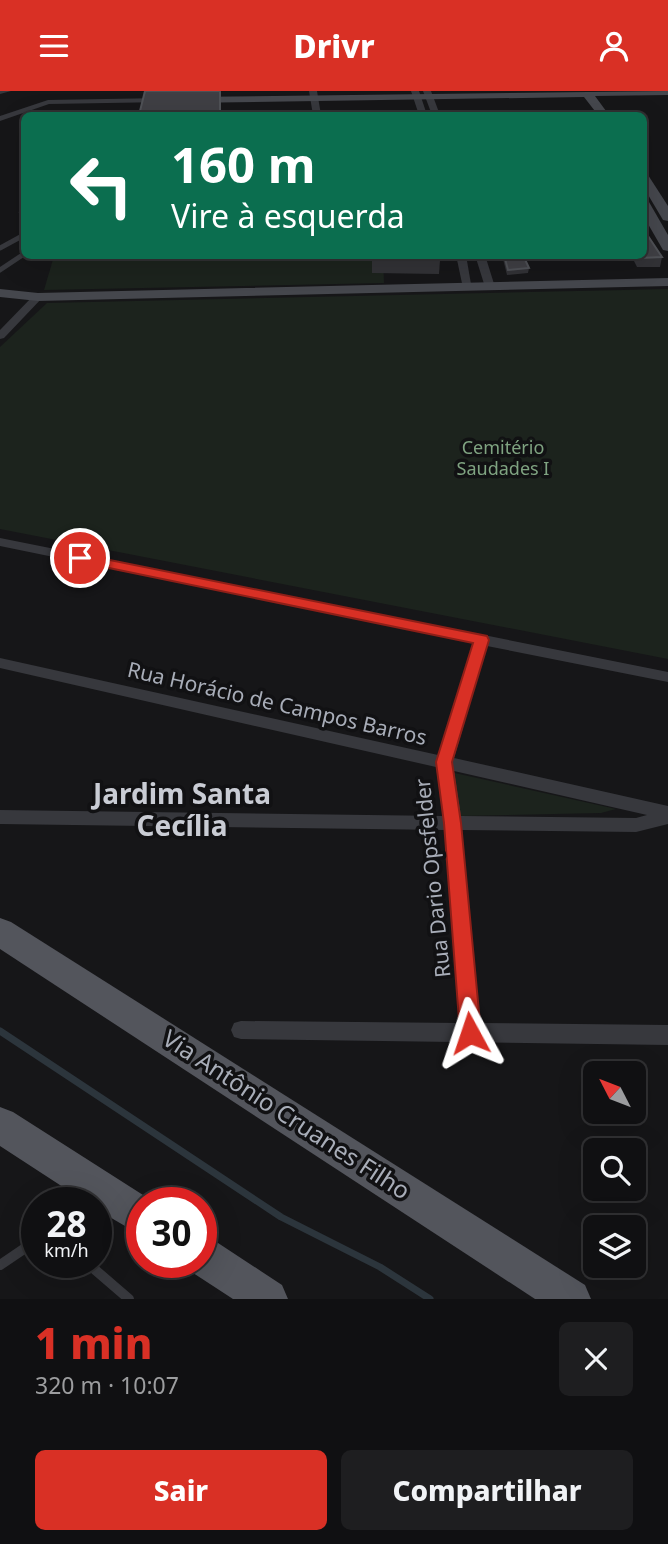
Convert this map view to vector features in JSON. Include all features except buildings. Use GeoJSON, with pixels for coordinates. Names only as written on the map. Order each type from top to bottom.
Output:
{"type":"FeatureCollection","features":[{"type":"Feature","properties":{"kind":"main road"},"geometry":{"type":"LineString","coordinates":[[183,95],[668,92]]}},
{"type":"Feature","properties":{"kind":"main road"},"geometry":{"type":"LineString","coordinates":[[579,93],[588,112]]}},
{"type":"Feature","properties":{"kind":"main road"},"geometry":{"type":"LineString","coordinates":[[579,93],[600,112]]}},
{"type":"Feature","properties":{"kind":"main road"},"geometry":{"type":"LineString","coordinates":[[647,183],[668,217]]}},
{"type":"Feature","properties":{"kind":"main road"},"geometry":{"type":"LineString","coordinates":[[648,219],[668,247]]}},
{"type":"Feature","properties":{"kind":"main road"},"geometry":{"type":"LineString","coordinates":[[0,293],[38,297],[668,282]]}},
{"type":"Feature","properties":{"kind":"main road","name":"Via Antônio Cruanes Filho"},"geometry":{"type":"LineString","coordinates":[[0,932],[570,1299]]}},
{"type":"Feature","properties":{"kind":"main road"},"geometry":{"type":"LineString","coordinates":[[0,1125],[126,1207]]}},
{"type":"Feature","properties":{"kind":"main road"},"geometry":{"type":"LineString","coordinates":[[217,1266],[268,1299]]}},
{"type":"Feature","properties":{"kind":"street"},"geometry":{"type":"LineString","coordinates":[[0,92],[7,91]]}},
{"type":"Feature","properties":{"kind":"street"},"geometry":{"type":"LineString","coordinates":[[48,102],[50,91]]}},
{"type":"Feature","properties":{"kind":"street"},"geometry":{"type":"LineString","coordinates":[[314,94],[317,112]]}},
{"type":"Feature","properties":{"kind":"street"},"geometry":{"type":"LineString","coordinates":[[422,94],[423,112]]}},
{"type":"Feature","properties":{"kind":"street"},"geometry":{"type":"LineString","coordinates":[[422,94],[434,112]]}},
{"type":"Feature","properties":{"kind":"street"},"geometry":{"type":"LineString","coordinates":[[0,119],[48,102],[183,95]]}},
{"type":"Feature","properties":{"kind":"street"},"geometry":{"type":"LineString","coordinates":[[462,259],[468,288]]}},
{"type":"Feature","properties":{"kind":"street"},"geometry":{"type":"LineString","coordinates":[[481,259],[490,287]]}},
{"type":"Feature","properties":{"kind":"street"},"geometry":{"type":"LineString","coordinates":[[0,336],[38,297]]}},
{"type":"Feature","properties":{"kind":"street"},"geometry":{"type":"LineString","coordinates":[[0,315],[17,318]]}},
{"type":"Feature","properties":{"kind":"street"},"geometry":{"type":"LineString","coordinates":[[0,542],[668,677]]}},
{"type":"Feature","properties":{"kind":"street","name":"Rua Dario Opsfelder"},"geometry":{"type":"LineString","coordinates":[[470,1033],[453,823],[444,762],[481,640]]}},
{"type":"Feature","properties":{"kind":"street","name":"Rua Horácio de Campos Barros"},"geometry":{"type":"LineString","coordinates":[[0,663],[668,815]]}},
{"type":"Feature","properties":{"kind":"street"},"geometry":{"type":"LineString","coordinates":[[0,817],[636,825],[668,815]]}},
{"type":"Feature","properties":{"kind":"street"},"geometry":{"type":"LineString","coordinates":[[241,1030],[668,1035]]}},
{"type":"Feature","properties":{"kind":"lane"},"geometry":{"type":"LineString","coordinates":[[0,248],[21,237]]}},
{"type":"Feature","properties":{"kind":"lane"},"geometry":{"type":"LineString","coordinates":[[0,270],[21,256]]}},
{"type":"Feature","properties":{"kind":"lane"},"geometry":{"type":"LineString","coordinates":[[0,1265],[21,1251]]}},
{"type":"Feature","properties":{"kind":"lane"},"geometry":{"type":"LineString","coordinates":[[105,1278],[129,1299]]}},
{"type":"Feature","properties":{"kind":"green space"},"geometry":{"type":"Polygon","coordinates":[[[53,259],[383,259],[384,283],[44,290],[53,259]]]}},
{"type":"Feature","properties":{"kind":"green space","name":"Cemitério Saudades I"},"geometry":{"type":"Polygon","coordinates":[[[668,289],[668,659],[0,529],[0,347],[47,303],[668,289]]]}},
{"type":"Feature","properties":{"kind":"green space"},"geometry":{"type":"Polygon","coordinates":[[[450,772],[616,809],[601,813],[457,816],[450,772]]]}},
{"type":"Feature","properties":{"kind":"waterway"},"geometry":{"type":"LineString","coordinates":[[0,1031],[281,1217],[380,1267],[430,1299]]}},
{"type":"Feature","properties":{"kind":"district","name":"Jardim Santa Cecília"},"geometry":{"type":"Point","coordinates":[182,810]}},
{"type":"Feature","properties":{"kind":"route"},"geometry":{"type":"LineString","coordinates":[[80,558],[481,640],[444,762],[453,823],[470,1033]]}}]}
